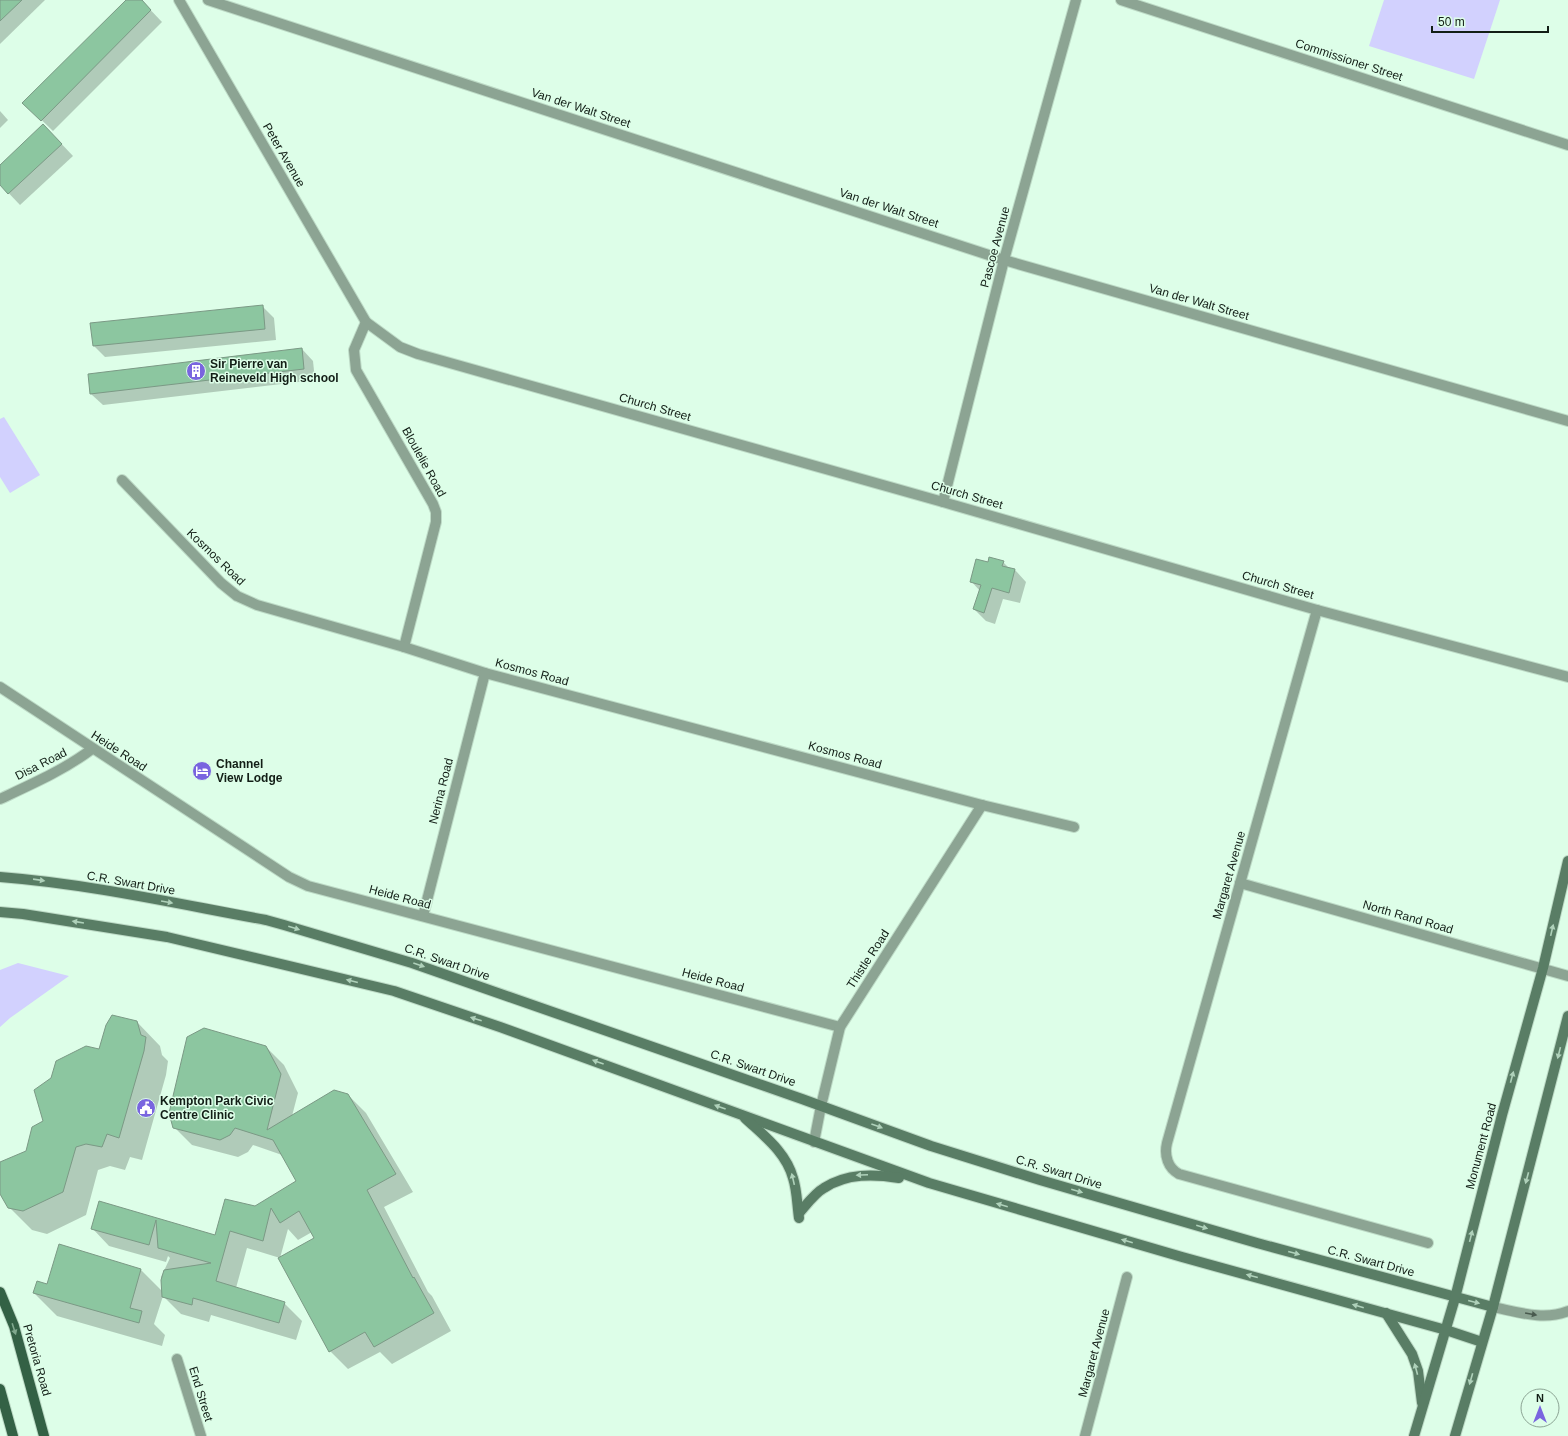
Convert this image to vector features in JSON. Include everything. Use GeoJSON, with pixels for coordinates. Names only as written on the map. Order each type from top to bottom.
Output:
{"type":"FeatureCollection","features":[{"type":"Feature","properties":{"kind":"main road","name":"Monument Road"},"geometry":{"type":"LineString","coordinates":[[1414,1436],[1455,1298],[1502,1115],[1542,968],[1568,861]]}},
{"type":"Feature","properties":{"kind":"main road","name":"C.R. Swart Drive"},"geometry":{"type":"LineString","coordinates":[[0,877],[28,879],[98,889],[266,920],[412,963],[931,1146],[1040,1180],[1257,1243],[1455,1298],[1493,1307]]}},
{"type":"Feature","properties":{"kind":"main road"},"geometry":{"type":"LineString","coordinates":[[0,912],[22,914],[167,937],[394,991],[500,1027],[929,1183],[1182,1257],[1446,1330],[1482,1342]]}},
{"type":"Feature","properties":{"kind":"main road"},"geometry":{"type":"LineString","coordinates":[[1454,1436],[1493,1307],[1568,1016]]}},
{"type":"Feature","properties":{"kind":"main road"},"geometry":{"type":"LineString","coordinates":[[742,1115],[777,1148],[785,1158],[794,1179],[799,1215],[823,1188],[856,1176],[879,1175],[929,1183]]}},
{"type":"Feature","properties":{"kind":"main road","name":"Pretoria Road"},"geometry":{"type":"LineString","coordinates":[[0,1292],[14,1326],[44,1436]]}},
{"type":"Feature","properties":{"kind":"main road"},"geometry":{"type":"LineString","coordinates":[[1386,1314],[1412,1354],[1418,1371],[1422,1407]]}},
{"type":"Feature","properties":{"kind":"main road"},"geometry":{"type":"LineString","coordinates":[[0,1389],[13,1436]]}},
{"type":"Feature","properties":{"kind":"street","name":"Peter Avenue"},"geometry":{"type":"LineString","coordinates":[[179,0],[366,322]]}},
{"type":"Feature","properties":{"kind":"street","name":"Van der Walt Street"},"geometry":{"type":"LineString","coordinates":[[208,0],[1004,260],[1568,421]]}},
{"type":"Feature","properties":{"kind":"street","name":"Pascoe Avenue"},"geometry":{"type":"LineString","coordinates":[[943,502],[1004,260],[1076,0]]}},
{"type":"Feature","properties":{"kind":"street","name":"Commissioner Street"},"geometry":{"type":"LineString","coordinates":[[1121,0],[1568,145]]}},
{"type":"Feature","properties":{"kind":"street","name":"Church Street"},"geometry":{"type":"LineString","coordinates":[[366,322],[400,347],[418,354],[943,502],[1317,610],[1568,678]]}},
{"type":"Feature","properties":{"kind":"street","name":"Bloulelie Road"},"geometry":{"type":"LineString","coordinates":[[366,322],[354,350],[356,370],[434,504],[436,512],[436,522],[404,647]]}},
{"type":"Feature","properties":{"kind":"street","name":"Kosmos Road"},"geometry":{"type":"LineString","coordinates":[[122,480],[221,583],[237,596],[257,605],[404,647],[485,673],[1074,828]]}},
{"type":"Feature","properties":{"kind":"street","name":"Margaret Avenue"},"geometry":{"type":"LineString","coordinates":[[1317,610],[1166,1148],[1167,1161],[1170,1167],[1179,1174],[1428,1243]]}},
{"type":"Feature","properties":{"kind":"street","name":"Nerina Road"},"geometry":{"type":"LineString","coordinates":[[423,916],[485,673]]}},
{"type":"Feature","properties":{"kind":"street","name":"Heide Road"},"geometry":{"type":"LineString","coordinates":[[0,687],[92,749],[290,877],[308,886],[840,1027]]}},
{"type":"Feature","properties":{"kind":"street","name":"Disa Road"},"geometry":{"type":"LineString","coordinates":[[0,799],[50,776],[76,761],[92,749]]}},
{"type":"Feature","properties":{"kind":"street","name":"Thistle Road"},"geometry":{"type":"LineString","coordinates":[[814,1142],[840,1027],[982,805]]}},
{"type":"Feature","properties":{"kind":"street","name":"North Rand Road"},"geometry":{"type":"LineString","coordinates":[[1240,883],[1568,976]]}},
{"type":"Feature","properties":{"kind":"street","name":"Margaret Avenue"},"geometry":{"type":"LineString","coordinates":[[1085,1436],[1127,1277]]}},
{"type":"Feature","properties":{"kind":"street"},"geometry":{"type":"LineString","coordinates":[[1493,1307],[1541,1316],[1554,1316],[1568,1311]]}},
{"type":"Feature","properties":{"kind":"street","name":"End Street"},"geometry":{"type":"LineString","coordinates":[[177,1359],[201,1436]]}},
{"type":"Feature","properties":{"kind":"shaded area"},"geometry":{"type":"Polygon","coordinates":[[[1384,0],[1500,0],[1474,79],[1369,46],[1384,0]]]}},
{"type":"Feature","properties":{"kind":"shaded area"},"geometry":{"type":"Polygon","coordinates":[[[4,417],[40,475],[10,493],[0,477],[0,419],[4,417]]]}},
{"type":"Feature","properties":{"kind":"shaded area"},"geometry":{"type":"Polygon","coordinates":[[[18,963],[69,976],[10,1018],[0,1027],[0,970],[18,963]]]}},
{"type":"Feature","properties":{"kind":"building"},"geometry":{"type":"Polygon","coordinates":[[[0,0],[22,0],[0,21],[0,0]]]}},
{"type":"Feature","properties":{"kind":"building"},"geometry":{"type":"Polygon","coordinates":[[[126,0],[142,0],[151,10],[41,121],[22,103],[126,0]]]}},
{"type":"Feature","properties":{"kind":"building"},"geometry":{"type":"Polygon","coordinates":[[[43,124],[62,144],[8,194],[0,185],[0,165],[43,124]]]}},
{"type":"Feature","properties":{"kind":"building"},"geometry":{"type":"Polygon","coordinates":[[[263,305],[265,329],[93,346],[90,323],[263,305]]]}},
{"type":"Feature","properties":{"kind":"building","name":"Sir Pierre van Reineveld High school"},"geometry":{"type":"Polygon","coordinates":[[[302,348],[304,369],[90,394],[88,374],[302,348]]]}},
{"type":"Feature","properties":{"kind":"building"},"geometry":{"type":"Polygon","coordinates":[[[989,557],[1004,561],[1002,566],[1015,569],[1009,593],[992,588],[984,613],[973,609],[981,585],[970,582],[976,559],[988,562],[989,557]]]}},
{"type":"Feature","properties":{"kind":"building"},"geometry":{"type":"Polygon","coordinates":[[[112,1015],[137,1021],[141,1035],[146,1037],[144,1051],[119,1138],[107,1134],[102,1147],[86,1144],[76,1147],[63,1192],[23,1211],[8,1208],[0,1194],[0,1162],[26,1151],[32,1127],[43,1121],[34,1090],[51,1078],[56,1061],[86,1046],[99,1049],[106,1025],[112,1015]]]}},
{"type":"Feature","properties":{"kind":"building"},"geometry":{"type":"Polygon","coordinates":[[[204,1028],[266,1046],[281,1074],[267,1130],[334,1090],[348,1094],[396,1174],[367,1190],[413,1278],[414,1277],[434,1313],[374,1347],[365,1332],[329,1352],[278,1258],[314,1238],[299,1211],[280,1223],[271,1208],[263,1241],[230,1231],[216,1281],[285,1302],[279,1323],[193,1298],[192,1305],[162,1297],[161,1280],[164,1270],[211,1263],[158,1248],[156,1220],[149,1245],[91,1229],[99,1201],[215,1235],[225,1199],[255,1206],[296,1181],[273,1140],[235,1128],[230,1135],[220,1140],[173,1128],[169,1113],[187,1037],[204,1028]]]}},
{"type":"Feature","properties":{"kind":"building"},"geometry":{"type":"Polygon","coordinates":[[[59,1244],[141,1269],[130,1308],[142,1311],[139,1323],[33,1293],[37,1281],[47,1284],[59,1244]]]}},
{"type":"Feature","properties":{"kind":"place","name":"Sir Pierre van Reineveld High school"},"geometry":{"type":"Point","coordinates":[196,371]}},
{"type":"Feature","properties":{"kind":"place","name":"Channel View Lodge"},"geometry":{"type":"Point","coordinates":[202,771]}},
{"type":"Feature","properties":{"kind":"place","name":"Kempton Park Civic Centre Clinic"},"geometry":{"type":"Point","coordinates":[146,1108]}}]}
